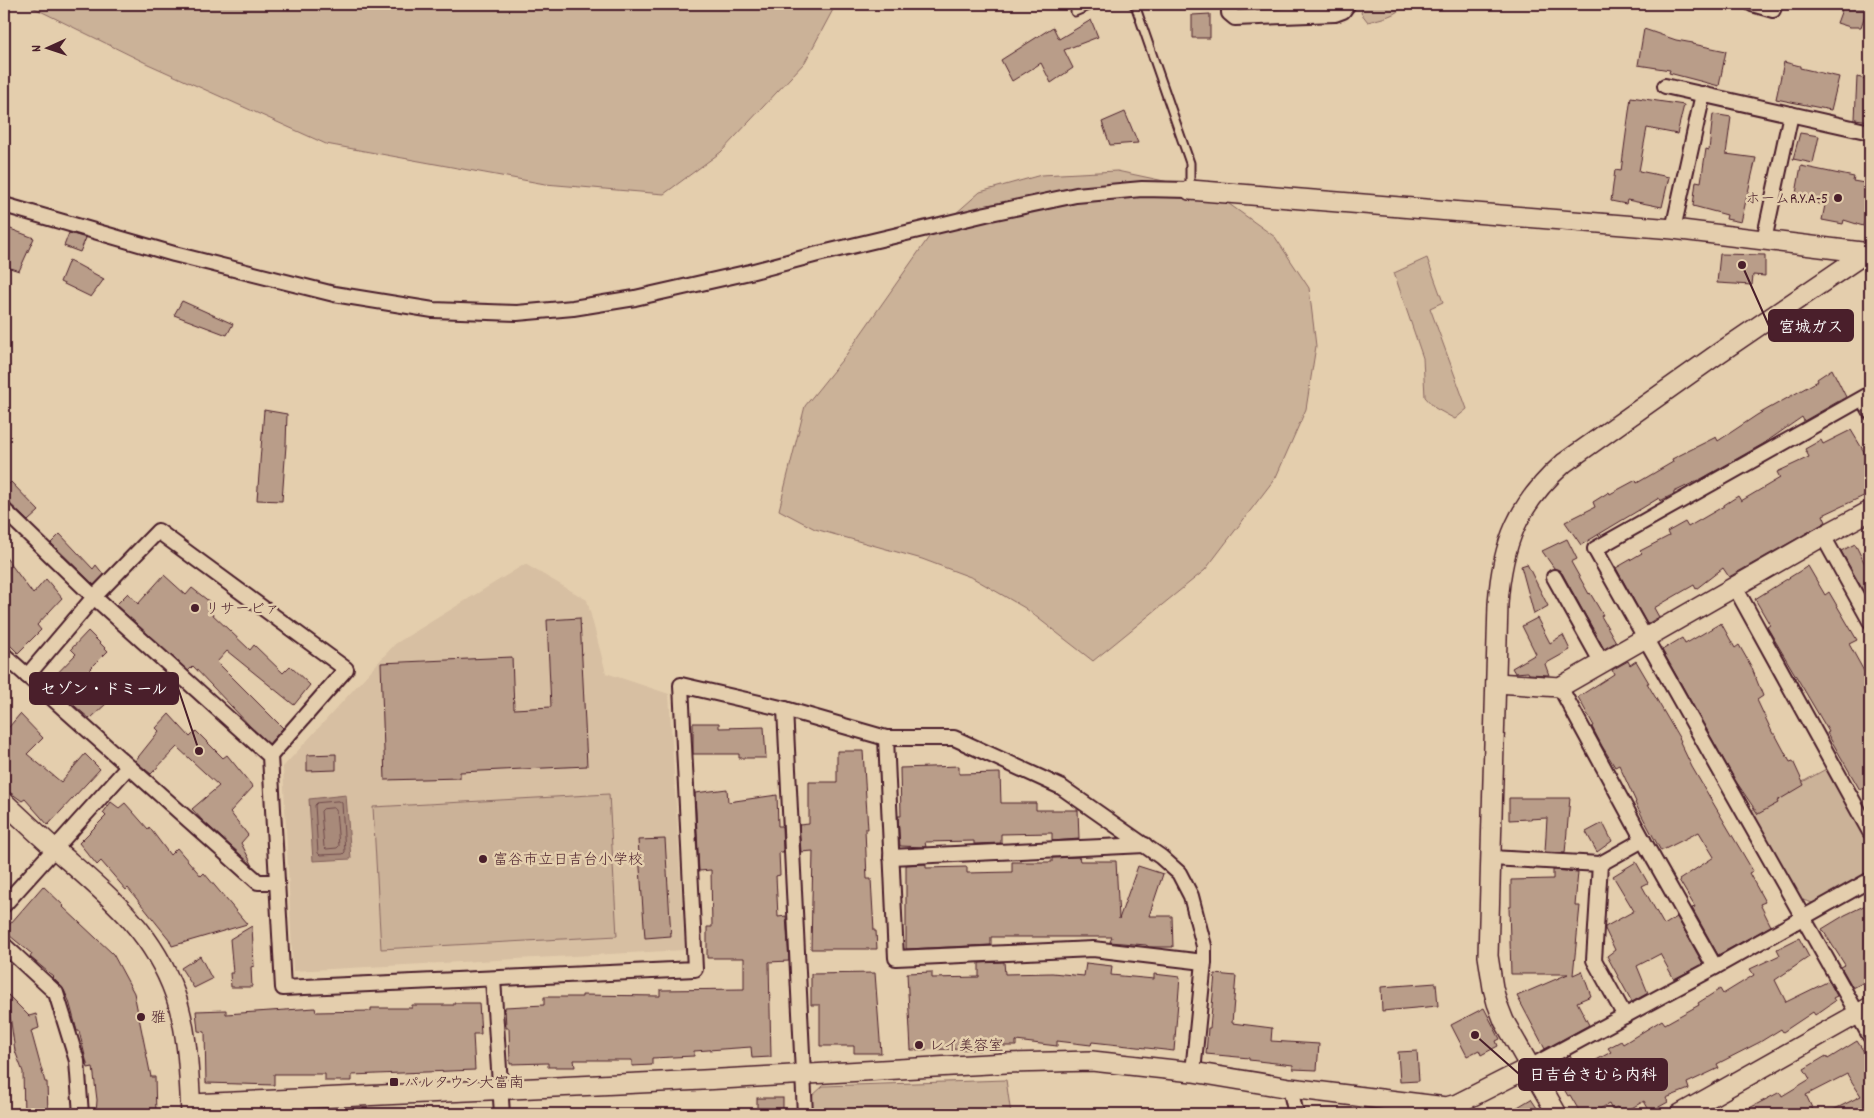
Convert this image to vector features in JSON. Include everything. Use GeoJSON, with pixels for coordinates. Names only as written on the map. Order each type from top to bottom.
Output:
{"type":"FeatureCollection","features":[{"type":"Feature","properties":{"kind":"street"},"geometry":{"type":"LineString","coordinates":[[1228,4],[1229,13],[1236,18],[1335,14],[1343,11],[1348,4]]}},
{"type":"Feature","properties":{"kind":"street"},"geometry":{"type":"LineString","coordinates":[[1752,4],[1773,10],[1776,4]]}},
{"type":"Feature","properties":{"kind":"street"},"geometry":{"type":"LineString","coordinates":[[1665,86],[1870,132]]}},
{"type":"Feature","properties":{"kind":"street"},"geometry":{"type":"LineString","coordinates":[[1674,229],[1703,94]]}},
{"type":"Feature","properties":{"kind":"street"},"geometry":{"type":"LineString","coordinates":[[1764,240],[1791,114]]}},
{"type":"Feature","properties":{"kind":"street"},"geometry":{"type":"LineString","coordinates":[[4,205],[174,254],[334,294],[433,310],[517,313],[573,308],[635,298],[986,214],[1076,195],[1142,189],[1190,190],[1674,229],[1869,252]]}},
{"type":"Feature","properties":{"kind":"street"},"geometry":{"type":"LineString","coordinates":[[1557,1114],[1504,1021],[1493,988],[1488,956],[1498,604],[1502,560],[1514,527],[1534,493],[1564,463],[1816,286],[1869,252]]}},
{"type":"Feature","properties":{"kind":"street"},"geometry":{"type":"LineString","coordinates":[[1870,412],[1867,396],[1595,549],[1803,917],[1864,1011],[1870,1036]]}},
{"type":"Feature","properties":{"kind":"street"},"geometry":{"type":"LineString","coordinates":[[4,510],[94,597],[270,756]]}},
{"type":"Feature","properties":{"kind":"street"},"geometry":{"type":"LineString","coordinates":[[1496,683],[1560,687],[1870,511]]}},
{"type":"Feature","properties":{"kind":"street"},"geometry":{"type":"LineString","coordinates":[[27,676],[94,597],[158,531],[346,669],[270,756],[283,988],[493,980],[696,969],[681,685],[785,709],[886,738],[954,738],[1062,787],[1145,845],[1178,873],[1192,896],[1204,946],[1193,1072]]}},
{"type":"Feature","properties":{"kind":"street"},"geometry":{"type":"LineString","coordinates":[[1823,536],[1870,621]]}},
{"type":"Feature","properties":{"kind":"street"},"geometry":{"type":"LineString","coordinates":[[1554,577],[1602,663]]}},
{"type":"Feature","properties":{"kind":"street"},"geometry":{"type":"LineString","coordinates":[[1735,587],[1870,832]]}},
{"type":"Feature","properties":{"kind":"street"},"geometry":{"type":"LineString","coordinates":[[4,655],[258,882],[277,882]]}},
{"type":"Feature","properties":{"kind":"street"},"geometry":{"type":"LineString","coordinates":[[1560,687],[1643,840],[1716,967]]}},
{"type":"Feature","properties":{"kind":"street"},"geometry":{"type":"LineString","coordinates":[[785,709],[805,1114]]}},
{"type":"Feature","properties":{"kind":"street"},"geometry":{"type":"LineString","coordinates":[[886,738],[896,958],[1093,949],[1204,962]]}},
{"type":"Feature","properties":{"kind":"street"},"geometry":{"type":"LineString","coordinates":[[4,905],[128,767]]}},
{"type":"Feature","properties":{"kind":"street"},"geometry":{"type":"LineString","coordinates":[[4,802],[126,913],[146,936],[175,994],[181,1017],[187,1052],[191,1109],[501,1088],[703,1080],[1006,1063],[1092,1061],[1193,1072],[1444,1111],[1716,967],[1870,880]]}},
{"type":"Feature","properties":{"kind":"street"},"geometry":{"type":"LineString","coordinates":[[1491,858],[1600,864],[1643,840]]}},
{"type":"Feature","properties":{"kind":"street"},"geometry":{"type":"LineString","coordinates":[[891,857],[1145,845]]}},
{"type":"Feature","properties":{"kind":"street"},"geometry":{"type":"LineString","coordinates":[[1600,864],[1594,960],[1625,1016]]}},
{"type":"Feature","properties":{"kind":"street"},"geometry":{"type":"LineString","coordinates":[[4,944],[56,993],[77,1061],[81,1114]]}},
{"type":"Feature","properties":{"kind":"street"},"geometry":{"type":"LineString","coordinates":[[493,980],[502,1114]]}},
{"type":"Feature","properties":{"kind":"street"},"geometry":{"type":"LineString","coordinates":[[1680,1114],[1864,1011]]}},
{"type":"Feature","properties":{"kind":"street"},"geometry":{"type":"LineString","coordinates":[[1290,1088],[1296,1114]]}},
{"type":"Feature","properties":{"kind":"lane"},"geometry":{"type":"LineString","coordinates":[[1075,12],[1094,4]]}},
{"type":"Feature","properties":{"kind":"lane"},"geometry":{"type":"LineString","coordinates":[[1133,4],[1135,5],[1190,163],[1190,190]]}},
{"type":"Feature","properties":{"kind":"shaded area"},"geometry":{"type":"Polygon","coordinates":[[[26,4],[836,4],[805,62],[721,152],[664,194],[545,184],[326,144],[148,64],[26,4]]]}},
{"type":"Feature","properties":{"kind":"shaded area"},"geometry":{"type":"Polygon","coordinates":[[[1364,4],[1404,4],[1393,14],[1368,22],[1361,13],[1364,4]]]}},
{"type":"Feature","properties":{"kind":"shaded area"},"geometry":{"type":"Polygon","coordinates":[[[1117,171],[1211,191],[1275,237],[1309,288],[1316,346],[1306,409],[1276,477],[1205,570],[1093,661],[1025,608],[973,578],[922,559],[815,529],[779,510],[805,406],[846,355],[929,237],[980,192],[1041,175],[1117,171]]]}},
{"type":"Feature","properties":{"kind":"shaded area"},"geometry":{"type":"Polygon","coordinates":[[[1427,258],[1443,302],[1430,308],[1467,409],[1455,419],[1435,408],[1425,397],[1423,358],[1394,273],[1427,258]]]}},
{"type":"Feature","properties":{"kind":"shaded area","name":"富谷市立日吉台小学校"},"geometry":{"type":"Polygon","coordinates":[[[525,564],[587,600],[606,673],[669,694],[685,950],[293,971],[283,767],[395,644],[525,564]]]}},
{"type":"Feature","properties":{"kind":"shaded area"},"geometry":{"type":"Polygon","coordinates":[[[1826,769],[1870,843],[1870,874],[1813,903],[1799,899],[1752,810],[1826,769]]]}},
{"type":"Feature","properties":{"kind":"shaded area"},"geometry":{"type":"Polygon","coordinates":[[[609,794],[617,936],[381,949],[373,807],[609,794]]]}},
{"type":"Feature","properties":{"kind":"shaded area"},"geometry":{"type":"Polygon","coordinates":[[[1006,1080],[1011,1114],[812,1114],[811,1097],[823,1086],[1006,1080]]]}},
{"type":"Feature","properties":{"kind":"water"},"geometry":{"type":"Polygon","coordinates":[[[346,795],[351,859],[313,861],[309,799],[346,795]]]}},
{"type":"Feature","properties":{"kind":"building"},"geometry":{"type":"Polygon","coordinates":[[[1844,4],[1868,6],[1861,27],[1850,27],[1837,23],[1844,4]]]}},
{"type":"Feature","properties":{"kind":"building"},"geometry":{"type":"Polygon","coordinates":[[[1210,14],[1210,38],[1192,38],[1192,15],[1210,14]]]}},
{"type":"Feature","properties":{"kind":"building"},"geometry":{"type":"Polygon","coordinates":[[[1091,20],[1098,37],[1064,50],[1073,68],[1051,83],[1041,63],[1012,81],[1001,60],[1053,27],[1059,39],[1091,20]]]}},
{"type":"Feature","properties":{"kind":"building"},"geometry":{"type":"Polygon","coordinates":[[[1644,29],[1676,40],[1726,51],[1719,86],[1669,73],[1670,70],[1638,65],[1644,29]]]}},
{"type":"Feature","properties":{"kind":"building"},"geometry":{"type":"Polygon","coordinates":[[[1784,62],[1800,66],[1800,68],[1839,77],[1831,110],[1776,99],[1784,62]]]}},
{"type":"Feature","properties":{"kind":"building"},"geometry":{"type":"Polygon","coordinates":[[[1857,77],[1870,80],[1870,121],[1855,119],[1857,77]]]}},
{"type":"Feature","properties":{"kind":"building"},"geometry":{"type":"Polygon","coordinates":[[[1631,97],[1684,105],[1677,134],[1647,128],[1639,171],[1669,177],[1662,207],[1627,200],[1626,204],[1611,201],[1615,170],[1621,171],[1631,97]]]}},
{"type":"Feature","properties":{"kind":"building"},"geometry":{"type":"Polygon","coordinates":[[[1125,112],[1138,143],[1110,145],[1102,122],[1125,112]]]}},
{"type":"Feature","properties":{"kind":"building"},"geometry":{"type":"Polygon","coordinates":[[[1713,114],[1731,117],[1726,154],[1756,158],[1741,222],[1726,219],[1727,215],[1693,206],[1696,181],[1701,182],[1706,149],[1709,150],[1713,114]]]}},
{"type":"Feature","properties":{"kind":"building"},"geometry":{"type":"Polygon","coordinates":[[[1800,133],[1819,136],[1813,163],[1793,159],[1800,133]]]}},
{"type":"Feature","properties":{"kind":"building"},"geometry":{"type":"Polygon","coordinates":[[[1801,166],[1854,177],[1853,181],[1870,184],[1870,211],[1868,211],[1863,226],[1844,220],[1843,224],[1822,220],[1825,205],[1795,199],[1801,166]]]}},
{"type":"Feature","properties":{"kind":"building"},"geometry":{"type":"Polygon","coordinates":[[[8,228],[34,238],[19,271],[4,266],[4,241],[8,228]]]}},
{"type":"Feature","properties":{"kind":"building"},"geometry":{"type":"Polygon","coordinates":[[[69,233],[86,238],[80,252],[64,246],[69,233]]]}},
{"type":"Feature","properties":{"kind":"building"},"geometry":{"type":"Polygon","coordinates":[[[1720,254],[1765,255],[1765,276],[1753,275],[1752,285],[1717,283],[1720,254]]]}},
{"type":"Feature","properties":{"kind":"building"},"geometry":{"type":"Polygon","coordinates":[[[69,260],[104,279],[91,297],[60,282],[69,260]]]}},
{"type":"Feature","properties":{"kind":"building"},"geometry":{"type":"Polygon","coordinates":[[[182,301],[233,324],[227,335],[174,315],[182,301]]]}},
{"type":"Feature","properties":{"kind":"building"},"geometry":{"type":"Polygon","coordinates":[[[1832,369],[1846,397],[1804,421],[1802,417],[1763,444],[1674,492],[1674,494],[1660,501],[1659,498],[1581,545],[1565,522],[1595,507],[1593,502],[1609,492],[1610,494],[1636,480],[1637,483],[1673,462],[1672,459],[1716,437],[1718,441],[1757,415],[1818,381],[1817,379],[1832,369]]]}},
{"type":"Feature","properties":{"kind":"building"},"geometry":{"type":"Polygon","coordinates":[[[264,410],[287,414],[282,501],[257,500],[264,410]]]}},
{"type":"Feature","properties":{"kind":"building"},"geometry":{"type":"Polygon","coordinates":[[[1851,430],[1866,455],[1870,466],[1870,493],[1823,515],[1826,522],[1729,577],[1723,568],[1696,589],[1694,585],[1654,608],[1659,617],[1647,624],[1616,568],[1642,553],[1640,551],[1669,536],[1667,532],[1685,522],[1688,527],[1738,496],[1741,501],[1780,478],[1777,472],[1809,457],[1805,449],[1821,440],[1823,444],[1851,430]]]}},
{"type":"Feature","properties":{"kind":"building"},"geometry":{"type":"Polygon","coordinates":[[[11,482],[39,511],[28,521],[10,504],[4,501],[4,489],[11,482]]]}},
{"type":"Feature","properties":{"kind":"building"},"geometry":{"type":"Polygon","coordinates":[[[60,534],[93,569],[96,565],[104,575],[94,585],[51,543],[60,534]]]}},
{"type":"Feature","properties":{"kind":"building"},"geometry":{"type":"Polygon","coordinates":[[[1567,539],[1577,559],[1571,562],[1603,615],[1601,616],[1616,642],[1604,649],[1562,573],[1554,568],[1542,551],[1567,539]]]}},
{"type":"Feature","properties":{"kind":"building"},"geometry":{"type":"Polygon","coordinates":[[[1855,544],[1870,574],[1870,603],[1841,551],[1855,544]]]}},
{"type":"Feature","properties":{"kind":"building"},"geometry":{"type":"Polygon","coordinates":[[[4,555],[33,594],[46,579],[62,598],[37,625],[41,630],[18,653],[4,639],[4,555]]]}},
{"type":"Feature","properties":{"kind":"building"},"geometry":{"type":"Polygon","coordinates":[[[1527,564],[1548,606],[1534,614],[1521,566],[1527,564]]]}},
{"type":"Feature","properties":{"kind":"building"},"geometry":{"type":"Polygon","coordinates":[[[1808,566],[1825,595],[1829,592],[1857,640],[1849,644],[1870,682],[1870,785],[1860,790],[1827,733],[1829,732],[1767,627],[1770,625],[1755,599],[1808,566]]]}},
{"type":"Feature","properties":{"kind":"building"},"geometry":{"type":"Polygon","coordinates":[[[164,575],[186,595],[192,588],[215,606],[210,612],[250,650],[254,645],[283,673],[290,666],[310,685],[294,705],[227,651],[217,662],[283,728],[269,744],[193,666],[188,671],[116,605],[128,593],[138,604],[164,575]]]}},
{"type":"Feature","properties":{"kind":"building"},"geometry":{"type":"Polygon","coordinates":[[[580,618],[587,766],[460,772],[460,778],[385,780],[381,663],[512,657],[514,709],[551,707],[547,620],[580,618]]]}},
{"type":"Feature","properties":{"kind":"building"},"geometry":{"type":"Polygon","coordinates":[[[1537,618],[1550,643],[1563,635],[1570,650],[1545,664],[1549,675],[1529,674],[1528,672],[1515,673],[1512,668],[1536,654],[1522,626],[1537,618]]]}},
{"type":"Feature","properties":{"kind":"building"},"geometry":{"type":"Polygon","coordinates":[[[1721,623],[1735,648],[1739,645],[1751,666],[1763,696],[1757,700],[1773,734],[1775,734],[1790,762],[1793,761],[1804,785],[1758,814],[1735,780],[1662,650],[1682,638],[1685,644],[1721,623]]]}},
{"type":"Feature","properties":{"kind":"building"},"geometry":{"type":"Polygon","coordinates":[[[88,631],[108,651],[81,678],[110,700],[90,719],[48,683],[76,654],[71,649],[88,631]]]}},
{"type":"Feature","properties":{"kind":"building"},"geometry":{"type":"Polygon","coordinates":[[[1628,661],[1630,665],[1636,661],[1649,683],[1647,683],[1681,741],[1692,767],[1753,871],[1749,873],[1765,902],[1760,904],[1771,926],[1718,955],[1692,908],[1695,907],[1679,880],[1714,857],[1699,832],[1661,851],[1635,803],[1619,765],[1615,767],[1602,746],[1592,727],[1594,726],[1578,697],[1614,674],[1612,670],[1628,661]]]}},
{"type":"Feature","properties":{"kind":"building"},"geometry":{"type":"Polygon","coordinates":[[[20,714],[43,738],[27,754],[61,782],[85,754],[100,769],[48,825],[25,799],[22,801],[4,788],[4,733],[20,714]]]}},
{"type":"Feature","properties":{"kind":"building"},"geometry":{"type":"Polygon","coordinates":[[[169,714],[190,737],[196,731],[223,758],[227,755],[253,787],[230,812],[248,835],[241,843],[253,866],[192,809],[219,786],[177,747],[151,774],[135,761],[159,731],[156,728],[169,714]]]}},
{"type":"Feature","properties":{"kind":"building"},"geometry":{"type":"Polygon","coordinates":[[[693,723],[719,723],[719,728],[764,727],[766,758],[739,758],[739,754],[693,754],[693,723]]]}},
{"type":"Feature","properties":{"kind":"building"},"geometry":{"type":"Polygon","coordinates":[[[837,751],[863,751],[868,829],[865,829],[867,879],[871,879],[877,949],[811,949],[813,851],[801,852],[799,825],[809,824],[809,782],[837,782],[837,751]]]}},
{"type":"Feature","properties":{"kind":"building"},"geometry":{"type":"Polygon","coordinates":[[[336,754],[336,770],[307,771],[307,755],[336,754]]]}},
{"type":"Feature","properties":{"kind":"building"},"geometry":{"type":"Polygon","coordinates":[[[959,766],[959,774],[1000,773],[1001,803],[1036,803],[1036,810],[1078,810],[1079,839],[1052,841],[1052,833],[1001,834],[1001,843],[974,844],[974,841],[925,842],[926,847],[900,846],[898,816],[901,816],[900,768],[959,766]]]}},
{"type":"Feature","properties":{"kind":"building"},"geometry":{"type":"Polygon","coordinates":[[[727,789],[728,802],[777,795],[778,826],[782,826],[783,852],[779,852],[780,875],[776,876],[778,917],[786,916],[789,961],[769,962],[771,1057],[752,1058],[751,1047],[694,1051],[694,1056],[652,1058],[652,1065],[632,1066],[632,1060],[574,1060],[575,1067],[548,1067],[548,1063],[510,1064],[509,1028],[506,1028],[505,1007],[544,1005],[544,997],[582,997],[582,995],[660,996],[660,990],[744,989],[744,958],[707,958],[707,927],[712,927],[711,870],[699,871],[695,793],[727,789]]]}},
{"type":"Feature","properties":{"kind":"building"},"geometry":{"type":"Polygon","coordinates":[[[1509,798],[1570,798],[1565,853],[1545,852],[1547,818],[1509,820],[1509,798]]]}},
{"type":"Feature","properties":{"kind":"building"},"geometry":{"type":"Polygon","coordinates":[[[111,802],[119,808],[125,803],[148,829],[149,827],[170,855],[177,848],[201,876],[204,873],[247,924],[172,946],[169,939],[128,888],[126,890],[101,861],[97,865],[79,843],[106,816],[103,813],[111,802]]]}},
{"type":"Feature","properties":{"kind":"building"},"geometry":{"type":"Polygon","coordinates":[[[1603,823],[1612,841],[1597,852],[1586,832],[1603,823]]]}},
{"type":"Feature","properties":{"kind":"building"},"geometry":{"type":"Polygon","coordinates":[[[665,839],[671,936],[645,938],[638,840],[665,839]]]}},
{"type":"Feature","properties":{"kind":"building"},"geometry":{"type":"Polygon","coordinates":[[[1079,857],[1080,861],[1116,861],[1119,919],[1138,866],[1163,874],[1149,916],[1172,916],[1173,947],[1149,947],[1146,945],[1110,942],[1112,937],[991,937],[991,945],[906,949],[906,865],[926,864],[926,868],[967,867],[967,873],[1012,872],[1012,862],[1052,862],[1052,858],[1079,857]]]}},
{"type":"Feature","properties":{"kind":"building"},"geometry":{"type":"Polygon","coordinates":[[[1636,862],[1648,883],[1642,886],[1664,925],[1677,917],[1703,964],[1674,979],[1660,954],[1637,966],[1648,993],[1632,1002],[1607,956],[1615,950],[1605,927],[1634,911],[1613,876],[1636,862]]]}},
{"type":"Feature","properties":{"kind":"building"},"geometry":{"type":"Polygon","coordinates":[[[1553,870],[1578,872],[1575,906],[1580,906],[1573,975],[1582,971],[1591,996],[1577,1002],[1589,1025],[1545,1049],[1517,996],[1568,974],[1511,974],[1509,907],[1511,907],[1511,880],[1553,879],[1553,870]]]}},
{"type":"Feature","properties":{"kind":"building"},"geometry":{"type":"Polygon","coordinates":[[[43,886],[113,954],[134,993],[151,1077],[155,1077],[156,1114],[96,1114],[97,1100],[93,1067],[88,1068],[79,1031],[77,1031],[64,990],[54,977],[30,957],[32,954],[4,931],[43,886]]]}},
{"type":"Feature","properties":{"kind":"building"},"geometry":{"type":"Polygon","coordinates":[[[1870,903],[1870,979],[1853,988],[1841,967],[1845,965],[1822,929],[1870,903]]]}},
{"type":"Feature","properties":{"kind":"building"},"geometry":{"type":"Polygon","coordinates":[[[252,926],[254,966],[251,967],[252,987],[231,987],[230,973],[233,973],[230,939],[252,926]]]}},
{"type":"Feature","properties":{"kind":"building"},"geometry":{"type":"Polygon","coordinates":[[[1799,938],[1809,957],[1775,980],[1786,1002],[1829,981],[1837,996],[1833,998],[1835,1001],[1815,1015],[1813,1012],[1783,1032],[1781,1029],[1717,1064],[1719,1068],[1687,1083],[1689,1089],[1666,1098],[1668,1102],[1650,1112],[1644,1101],[1621,1114],[1617,1107],[1612,1110],[1609,1104],[1590,1114],[1581,1114],[1570,1095],[1568,1096],[1552,1065],[1570,1055],[1578,1070],[1611,1052],[1608,1048],[1621,1041],[1623,1044],[1662,1020],[1665,1024],[1699,1005],[1698,1003],[1720,989],[1723,994],[1754,975],[1750,969],[1780,955],[1777,949],[1799,938]]]}},
{"type":"Feature","properties":{"kind":"building"},"geometry":{"type":"Polygon","coordinates":[[[200,956],[212,979],[194,988],[181,968],[200,956]]]}},
{"type":"Feature","properties":{"kind":"building"},"geometry":{"type":"Polygon","coordinates":[[[1004,962],[1005,974],[1052,973],[1084,976],[1086,963],[1112,966],[1111,975],[1154,979],[1154,974],[1180,977],[1174,1051],[1092,1042],[1091,1045],[1057,1041],[1057,1046],[1016,1041],[1016,1046],[979,1046],[980,1050],[911,1050],[907,973],[932,972],[932,978],[979,977],[979,963],[1004,962]]]}},
{"type":"Feature","properties":{"kind":"building"},"geometry":{"type":"Polygon","coordinates":[[[875,973],[881,1053],[854,1053],[854,1046],[820,1046],[820,1005],[811,1005],[811,974],[875,973]]]}},
{"type":"Feature","properties":{"kind":"building"},"geometry":{"type":"Polygon","coordinates":[[[1215,974],[1236,976],[1232,1023],[1272,1028],[1271,1041],[1319,1044],[1317,1070],[1293,1069],[1293,1065],[1206,1054],[1215,974]]]}},
{"type":"Feature","properties":{"kind":"building"},"geometry":{"type":"Polygon","coordinates":[[[1436,983],[1438,1006],[1382,1011],[1381,987],[1436,983]]]}},
{"type":"Feature","properties":{"kind":"building"},"geometry":{"type":"Polygon","coordinates":[[[7,994],[29,1016],[36,1014],[39,1028],[31,1031],[45,1082],[47,1082],[48,1114],[24,1114],[23,1072],[15,1051],[7,994]]]}},
{"type":"Feature","properties":{"kind":"building"},"geometry":{"type":"Polygon","coordinates":[[[454,1003],[479,1003],[481,1034],[473,1034],[475,1070],[352,1075],[352,1081],[325,1081],[325,1074],[274,1074],[274,1085],[206,1083],[205,1032],[198,1031],[196,1011],[226,1010],[226,1014],[315,1008],[316,1012],[371,1011],[371,1008],[412,1008],[412,1005],[454,1005],[454,1003]]]}},
{"type":"Feature","properties":{"kind":"building"},"geometry":{"type":"Polygon","coordinates":[[[1484,1008],[1500,1039],[1496,1041],[1498,1046],[1481,1055],[1479,1050],[1467,1056],[1451,1025],[1484,1008]]]}},
{"type":"Feature","properties":{"kind":"building"},"geometry":{"type":"Polygon","coordinates":[[[1857,1041],[1870,1061],[1870,1114],[1825,1114],[1861,1096],[1847,1074],[1806,1095],[1813,1110],[1806,1114],[1738,1114],[1780,1092],[1782,1096],[1810,1079],[1804,1069],[1826,1056],[1828,1059],[1857,1041]]]}},
{"type":"Feature","properties":{"kind":"building"},"geometry":{"type":"Polygon","coordinates":[[[1417,1051],[1419,1081],[1400,1082],[1398,1052],[1417,1051]]]}},
{"type":"Feature","properties":{"kind":"building"},"geometry":{"type":"Polygon","coordinates":[[[757,1098],[783,1098],[783,1114],[757,1114],[757,1098]]]}},
{"type":"Feature","properties":{"kind":"building"},"geometry":{"type":"Polygon","coordinates":[[[1531,1099],[1541,1114],[1506,1114],[1531,1099]]]}},
{"type":"Feature","properties":{"kind":"place","name":"ホームR.Y.A-5"},"geometry":{"type":"Point","coordinates":[1838,198]}},
{"type":"Feature","properties":{"kind":"place","name":"宮城ガス"},"geometry":{"type":"Point","coordinates":[1742,265]}},
{"type":"Feature","properties":{"kind":"place","name":"リサービァ"},"geometry":{"type":"Point","coordinates":[195,608]}},
{"type":"Feature","properties":{"kind":"place","name":"セゾン・ドミール"},"geometry":{"type":"Point","coordinates":[199,751]}},
{"type":"Feature","properties":{"kind":"place","name":"富谷市立日吉台小学校"},"geometry":{"type":"Point","coordinates":[483,859]}},
{"type":"Feature","properties":{"kind":"place","name":"雅"},"geometry":{"type":"Point","coordinates":[141,1017]}},
{"type":"Feature","properties":{"kind":"place","name":"日吉台きむら内科"},"geometry":{"type":"Point","coordinates":[1475,1035]}},
{"type":"Feature","properties":{"kind":"place","name":"レイ美容室"},"geometry":{"type":"Point","coordinates":[919,1045]}},
{"type":"Feature","properties":{"kind":"place","name":"パルタウン大富南"},"geometry":{"type":"Point","coordinates":[394,1082]}}]}
